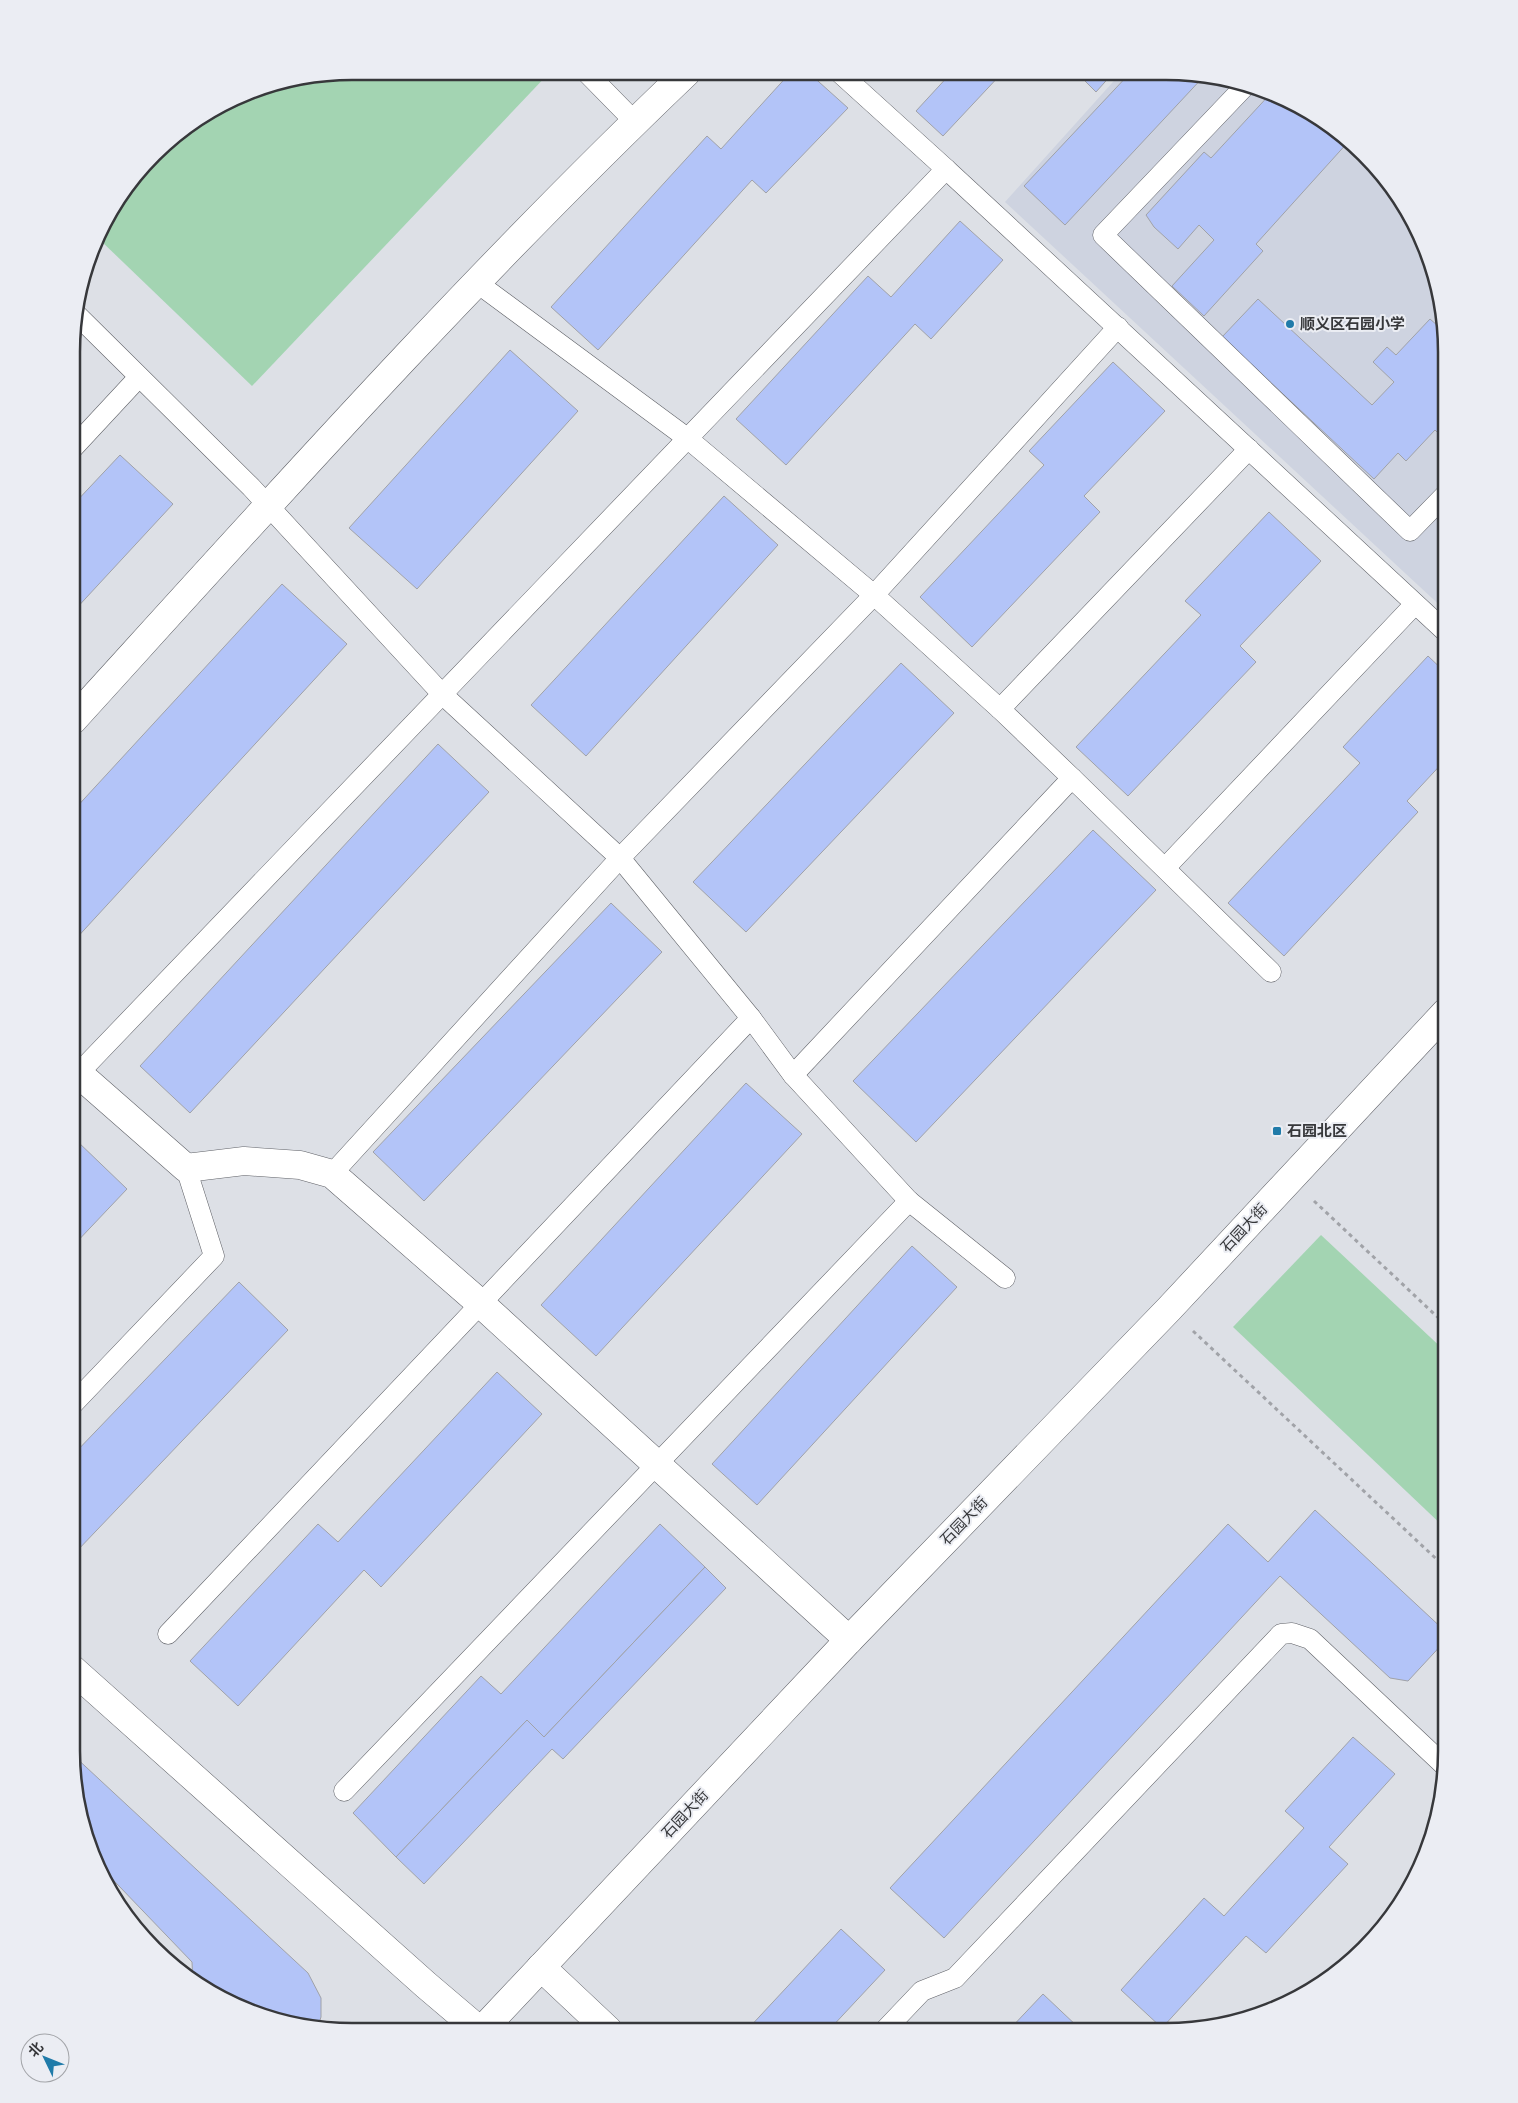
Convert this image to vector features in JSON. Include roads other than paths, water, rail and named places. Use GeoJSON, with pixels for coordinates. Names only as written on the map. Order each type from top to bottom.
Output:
{"type":"FeatureCollection","features":[{"type":"Feature","properties":{"kind":"street"},"geometry":{"type":"LineString","coordinates":[[80,712],[476,282],[679,80]]}},
{"type":"Feature","properties":{"kind":"street","name":"石园大街"},"geometry":{"type":"LineString","coordinates":[[487,2023],[849,1640],[1169,1309],[1438,1021]]}},
{"type":"Feature","properties":{"kind":"street"},"geometry":{"type":"LineString","coordinates":[[80,1079],[186,1168],[244,1161],[300,1165],[332,1174],[481,1304],[849,1640]]}},
{"type":"Feature","properties":{"kind":"street"},"geometry":{"type":"LineString","coordinates":[[80,1676],[472,2023]]}},
{"type":"Feature","properties":{"kind":"street"},"geometry":{"type":"LineString","coordinates":[[541,1967],[601,2023]]}},
{"type":"Feature","properties":{"kind":"lane"},"geometry":{"type":"LineString","coordinates":[[594,80],[636,122]]}},
{"type":"Feature","properties":{"kind":"lane"},"geometry":{"type":"LineString","coordinates":[[848,80],[946,168],[1438,625]]}},
{"type":"Feature","properties":{"kind":"lane"},"geometry":{"type":"LineString","coordinates":[[1241,90],[1103,235],[1410,531],[1438,502]]}},
{"type":"Feature","properties":{"kind":"lane"},"geometry":{"type":"LineString","coordinates":[[80,1068],[442,694],[946,168]]}},
{"type":"Feature","properties":{"kind":"lane"},"geometry":{"type":"LineString","coordinates":[[476,282],[687,438],[874,595],[1000,709],[1271,972]]}},
{"type":"Feature","properties":{"kind":"lane"},"geometry":{"type":"LineString","coordinates":[[82,320],[268,506],[442,694],[620,858],[751,1018],[793,1075],[910,1200],[1005,1278]]}},
{"type":"Feature","properties":{"kind":"lane"},"geometry":{"type":"LineString","coordinates":[[332,1174],[620,858],[874,595],[1118,328]]}},
{"type":"Feature","properties":{"kind":"lane"},"geometry":{"type":"LineString","coordinates":[[80,441],[139,377]]}},
{"type":"Feature","properties":{"kind":"lane"},"geometry":{"type":"LineString","coordinates":[[1000,709],[1249,449]]}},
{"type":"Feature","properties":{"kind":"lane"},"geometry":{"type":"LineString","coordinates":[[1165,868],[1416,604]]}},
{"type":"Feature","properties":{"kind":"lane"},"geometry":{"type":"LineString","coordinates":[[793,1075],[1072,778]]}},
{"type":"Feature","properties":{"kind":"lane"},"geometry":{"type":"LineString","coordinates":[[168,1634],[751,1018]]}},
{"type":"Feature","properties":{"kind":"lane"},"geometry":{"type":"LineString","coordinates":[[80,1397],[214,1256],[186,1168]]}},
{"type":"Feature","properties":{"kind":"lane"},"geometry":{"type":"LineString","coordinates":[[344,1791],[910,1200]]}},
{"type":"Feature","properties":{"kind":"lane"},"geometry":{"type":"LineString","coordinates":[[892,2023],[922,1991],[955,1978],[1281,1634],[1292,1633],[1310,1640],[1438,1759]]}},
{"type":"Feature","properties":{"kind":"place","name":"顺义区石园小学"},"geometry":{"type":"Point","coordinates":[1290,324]}},
{"type":"Feature","properties":{"kind":"place","name":"石园北区"},"geometry":{"type":"Point","coordinates":[1277,1131]}}]}
